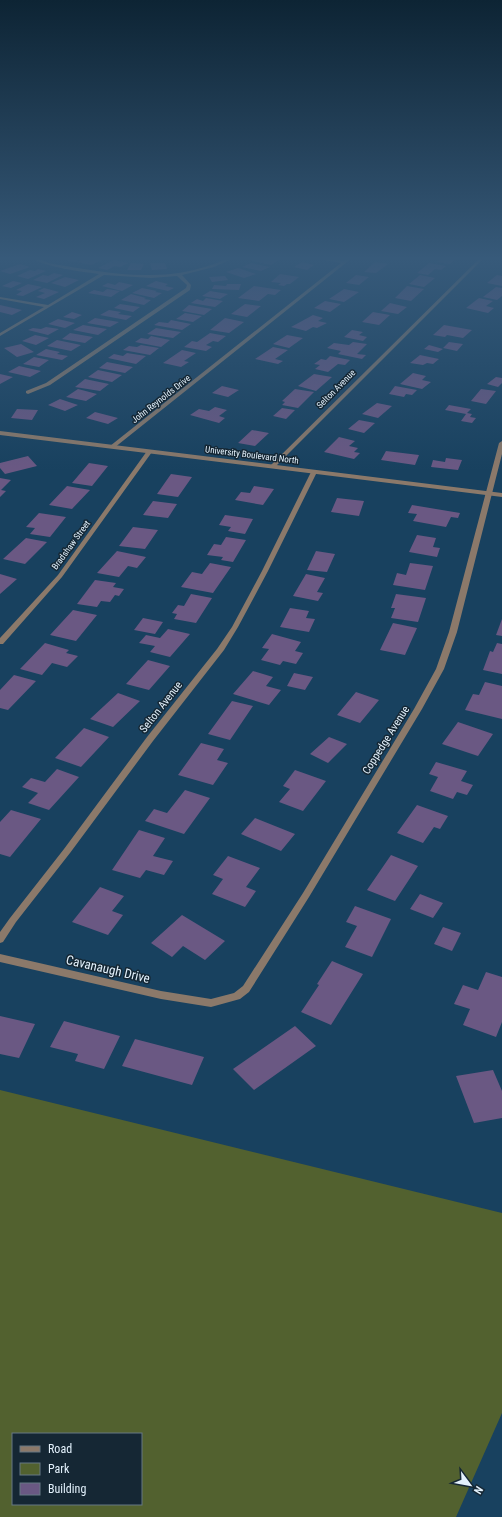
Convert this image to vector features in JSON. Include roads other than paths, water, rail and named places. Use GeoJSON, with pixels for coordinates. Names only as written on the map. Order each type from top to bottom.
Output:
{"type":"FeatureCollection","features":[{"type":"Feature","properties":{"kind":"street"},"geometry":{"type":"LineString","coordinates":[[0,335],[10,329]]}},
{"type":"Feature","properties":{"kind":"street"},"geometry":{"type":"LineString","coordinates":[[28,392],[48,384],[129,329]]}},
{"type":"Feature","properties":{"kind":"street","name":"John Reynolds Drive"},"geometry":{"type":"LineString","coordinates":[[112,447],[261,329]]}},
{"type":"Feature","properties":{"kind":"street","name":"Selton Avenue"},"geometry":{"type":"LineString","coordinates":[[272,467],[411,329]]}},
{"type":"Feature","properties":{"kind":"street","name":"University Boulevard North"},"geometry":{"type":"LineString","coordinates":[[0,433],[502,495]]}},
{"type":"Feature","properties":{"kind":"street","name":"Coppedge Avenue"},"geometry":{"type":"LineString","coordinates":[[211,1004],[237,996],[246,988],[306,895],[418,709],[440,669],[447,650],[490,494],[502,443]]}},
{"type":"Feature","properties":{"kind":"street","name":"Bradshaw Street"},"geometry":{"type":"LineString","coordinates":[[0,642],[60,576],[149,452]]}},
{"type":"Feature","properties":{"kind":"street","name":"Selton Avenue"},"geometry":{"type":"LineString","coordinates":[[0,939],[235,627],[265,571],[314,472]]}},
{"type":"Feature","properties":{"kind":"street","name":"Cavanaugh Drive"},"geometry":{"type":"LineString","coordinates":[[0,958],[161,995],[211,1004]]}}]}
